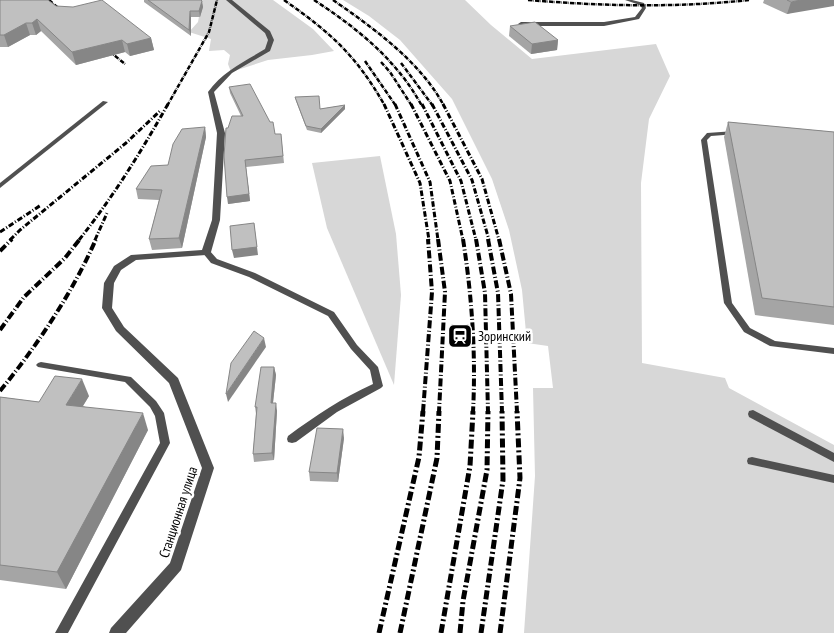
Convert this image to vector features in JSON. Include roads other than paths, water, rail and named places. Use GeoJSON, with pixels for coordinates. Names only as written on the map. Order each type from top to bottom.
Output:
{"type":"FeatureCollection","features":[{"type":"Feature","properties":{"kind":"street"},"geometry":{"type":"LineString","coordinates":[[206,252],[216,220],[220,133],[211,92],[217,82],[230,70],[251,62],[268,50],[271,40],[268,32],[229,0]]}},
{"type":"Feature","properties":{"kind":"street","name":"Станционная улица"},"geometry":{"type":"LineString","coordinates":[[116,633],[176,566],[208,468],[174,381],[120,329],[107,308],[109,283],[117,268],[134,257],[206,252]]}},
{"type":"Feature","properties":{"kind":"lane"},"geometry":{"type":"LineString","coordinates":[[521,24],[604,24],[637,18],[645,9],[642,4],[627,0]]}},
{"type":"Feature","properties":{"kind":"lane"},"geometry":{"type":"LineString","coordinates":[[0,186],[105,102]]}},
{"type":"Feature","properties":{"kind":"lane"},"geometry":{"type":"LineString","coordinates":[[740,133],[709,134],[704,140],[728,303],[747,330],[773,344],[834,351]]}},
{"type":"Feature","properties":{"kind":"lane"},"geometry":{"type":"LineString","coordinates":[[206,252],[214,261],[252,275],[331,314],[354,347],[375,369],[378,386],[326,413],[292,439]]}},
{"type":"Feature","properties":{"kind":"lane"},"geometry":{"type":"LineString","coordinates":[[41,365],[128,379],[153,404],[160,416],[165,443],[61,633]]}},
{"type":"Feature","properties":{"kind":"lane"},"geometry":{"type":"LineString","coordinates":[[753,414],[834,458]]}},
{"type":"Feature","properties":{"kind":"lane"},"geometry":{"type":"LineString","coordinates":[[752,461],[834,479]]}},
{"type":"Feature","properties":{"kind":"railway"},"geometry":{"type":"LineString","coordinates":[[49,0],[64,13]]}},
{"type":"Feature","properties":{"kind":"railway"},"geometry":{"type":"LineString","coordinates":[[167,106],[209,32],[217,0]]}},
{"type":"Feature","properties":{"kind":"railway"},"geometry":{"type":"LineString","coordinates":[[284,0],[316,23],[341,46],[364,73],[385,105]]}},
{"type":"Feature","properties":{"kind":"railway"},"geometry":{"type":"LineString","coordinates":[[314,0],[346,22],[375,46],[401,74],[422,106]]}},
{"type":"Feature","properties":{"kind":"railway"},"geometry":{"type":"LineString","coordinates":[[333,0],[364,22],[409,60],[434,90],[444,106]]}},
{"type":"Feature","properties":{"kind":"railway"},"geometry":{"type":"LineString","coordinates":[[528,0],[583,4],[639,5],[721,3],[749,0]]}},
{"type":"Feature","properties":{"kind":"railway"},"geometry":{"type":"LineString","coordinates":[[104,47],[125,64]]}},
{"type":"Feature","properties":{"kind":"railway"},"geometry":{"type":"LineString","coordinates":[[365,61],[396,106]]}},
{"type":"Feature","properties":{"kind":"railway"},"geometry":{"type":"LineString","coordinates":[[381,62],[390,72],[412,106]]}},
{"type":"Feature","properties":{"kind":"railway"},"geometry":{"type":"LineString","coordinates":[[401,63],[433,106]]}},
{"type":"Feature","properties":{"kind":"railway"},"geometry":{"type":"LineString","coordinates":[[79,240],[126,174],[168,104]]}},
{"type":"Feature","properties":{"kind":"railway"},"geometry":{"type":"LineString","coordinates":[[411,104],[450,181],[463,240]]}},
{"type":"Feature","properties":{"kind":"railway"},"geometry":{"type":"LineString","coordinates":[[422,104],[461,181],[476,240]]}},
{"type":"Feature","properties":{"kind":"railway"},"geometry":{"type":"LineString","coordinates":[[432,104],[472,180],[489,240]]}},
{"type":"Feature","properties":{"kind":"railway"},"geometry":{"type":"LineString","coordinates":[[443,104],[482,179],[499,240]]}},
{"type":"Feature","properties":{"kind":"railway"},"geometry":{"type":"LineString","coordinates":[[385,105],[420,183],[429,240]]}},
{"type":"Feature","properties":{"kind":"railway"},"geometry":{"type":"LineString","coordinates":[[396,106],[430,182],[438,240]]}},
{"type":"Feature","properties":{"kind":"railway"},"geometry":{"type":"LineString","coordinates":[[10,240],[126,143],[161,110]]}},
{"type":"Feature","properties":{"kind":"railway"},"geometry":{"type":"LineString","coordinates":[[0,232],[41,205]]}},
{"type":"Feature","properties":{"kind":"railway"},"geometry":{"type":"LineString","coordinates":[[95,240],[107,213]]}},
{"type":"Feature","properties":{"kind":"railway"},"geometry":{"type":"LineString","coordinates":[[0,251],[12,239]]}},
{"type":"Feature","properties":{"kind":"railway"},"geometry":{"type":"LineString","coordinates":[[0,330],[24,297],[65,258],[80,239]]}},
{"type":"Feature","properties":{"kind":"railway"},"geometry":{"type":"LineString","coordinates":[[0,391],[53,318],[87,259],[96,239]]}},
{"type":"Feature","properties":{"kind":"railway"},"geometry":{"type":"LineString","coordinates":[[423,412],[432,292],[428,239]]}},
{"type":"Feature","properties":{"kind":"railway"},"geometry":{"type":"LineString","coordinates":[[438,239],[445,292],[439,412]]}},
{"type":"Feature","properties":{"kind":"railway"},"geometry":{"type":"LineString","coordinates":[[463,239],[473,326],[473,412]]}},
{"type":"Feature","properties":{"kind":"railway"},"geometry":{"type":"LineString","coordinates":[[476,239],[485,293],[488,412]]}},
{"type":"Feature","properties":{"kind":"railway"},"geometry":{"type":"LineString","coordinates":[[488,239],[498,293],[502,412]]}},
{"type":"Feature","properties":{"kind":"railway"},"geometry":{"type":"LineString","coordinates":[[499,239],[511,294],[517,412]]}},
{"type":"Feature","properties":{"kind":"railway"},"geometry":{"type":"LineString","coordinates":[[379,633],[419,457],[423,411]]}},
{"type":"Feature","properties":{"kind":"railway"},"geometry":{"type":"LineString","coordinates":[[400,633],[437,458],[439,411]]}},
{"type":"Feature","properties":{"kind":"railway"},"geometry":{"type":"LineString","coordinates":[[441,633],[470,466],[473,411]]}},
{"type":"Feature","properties":{"kind":"railway"},"geometry":{"type":"LineString","coordinates":[[481,633],[503,480],[502,411]]}},
{"type":"Feature","properties":{"kind":"railway"},"geometry":{"type":"LineString","coordinates":[[500,633],[520,478],[517,411]]}},
{"type":"Feature","properties":{"kind":"railway"},"geometry":{"type":"LineString","coordinates":[[460,633],[463,601],[487,470],[488,412]]}},
{"type":"Feature","properties":{"kind":"place","name":"Зоринский"},"geometry":{"type":"Point","coordinates":[460,336]}}]}
